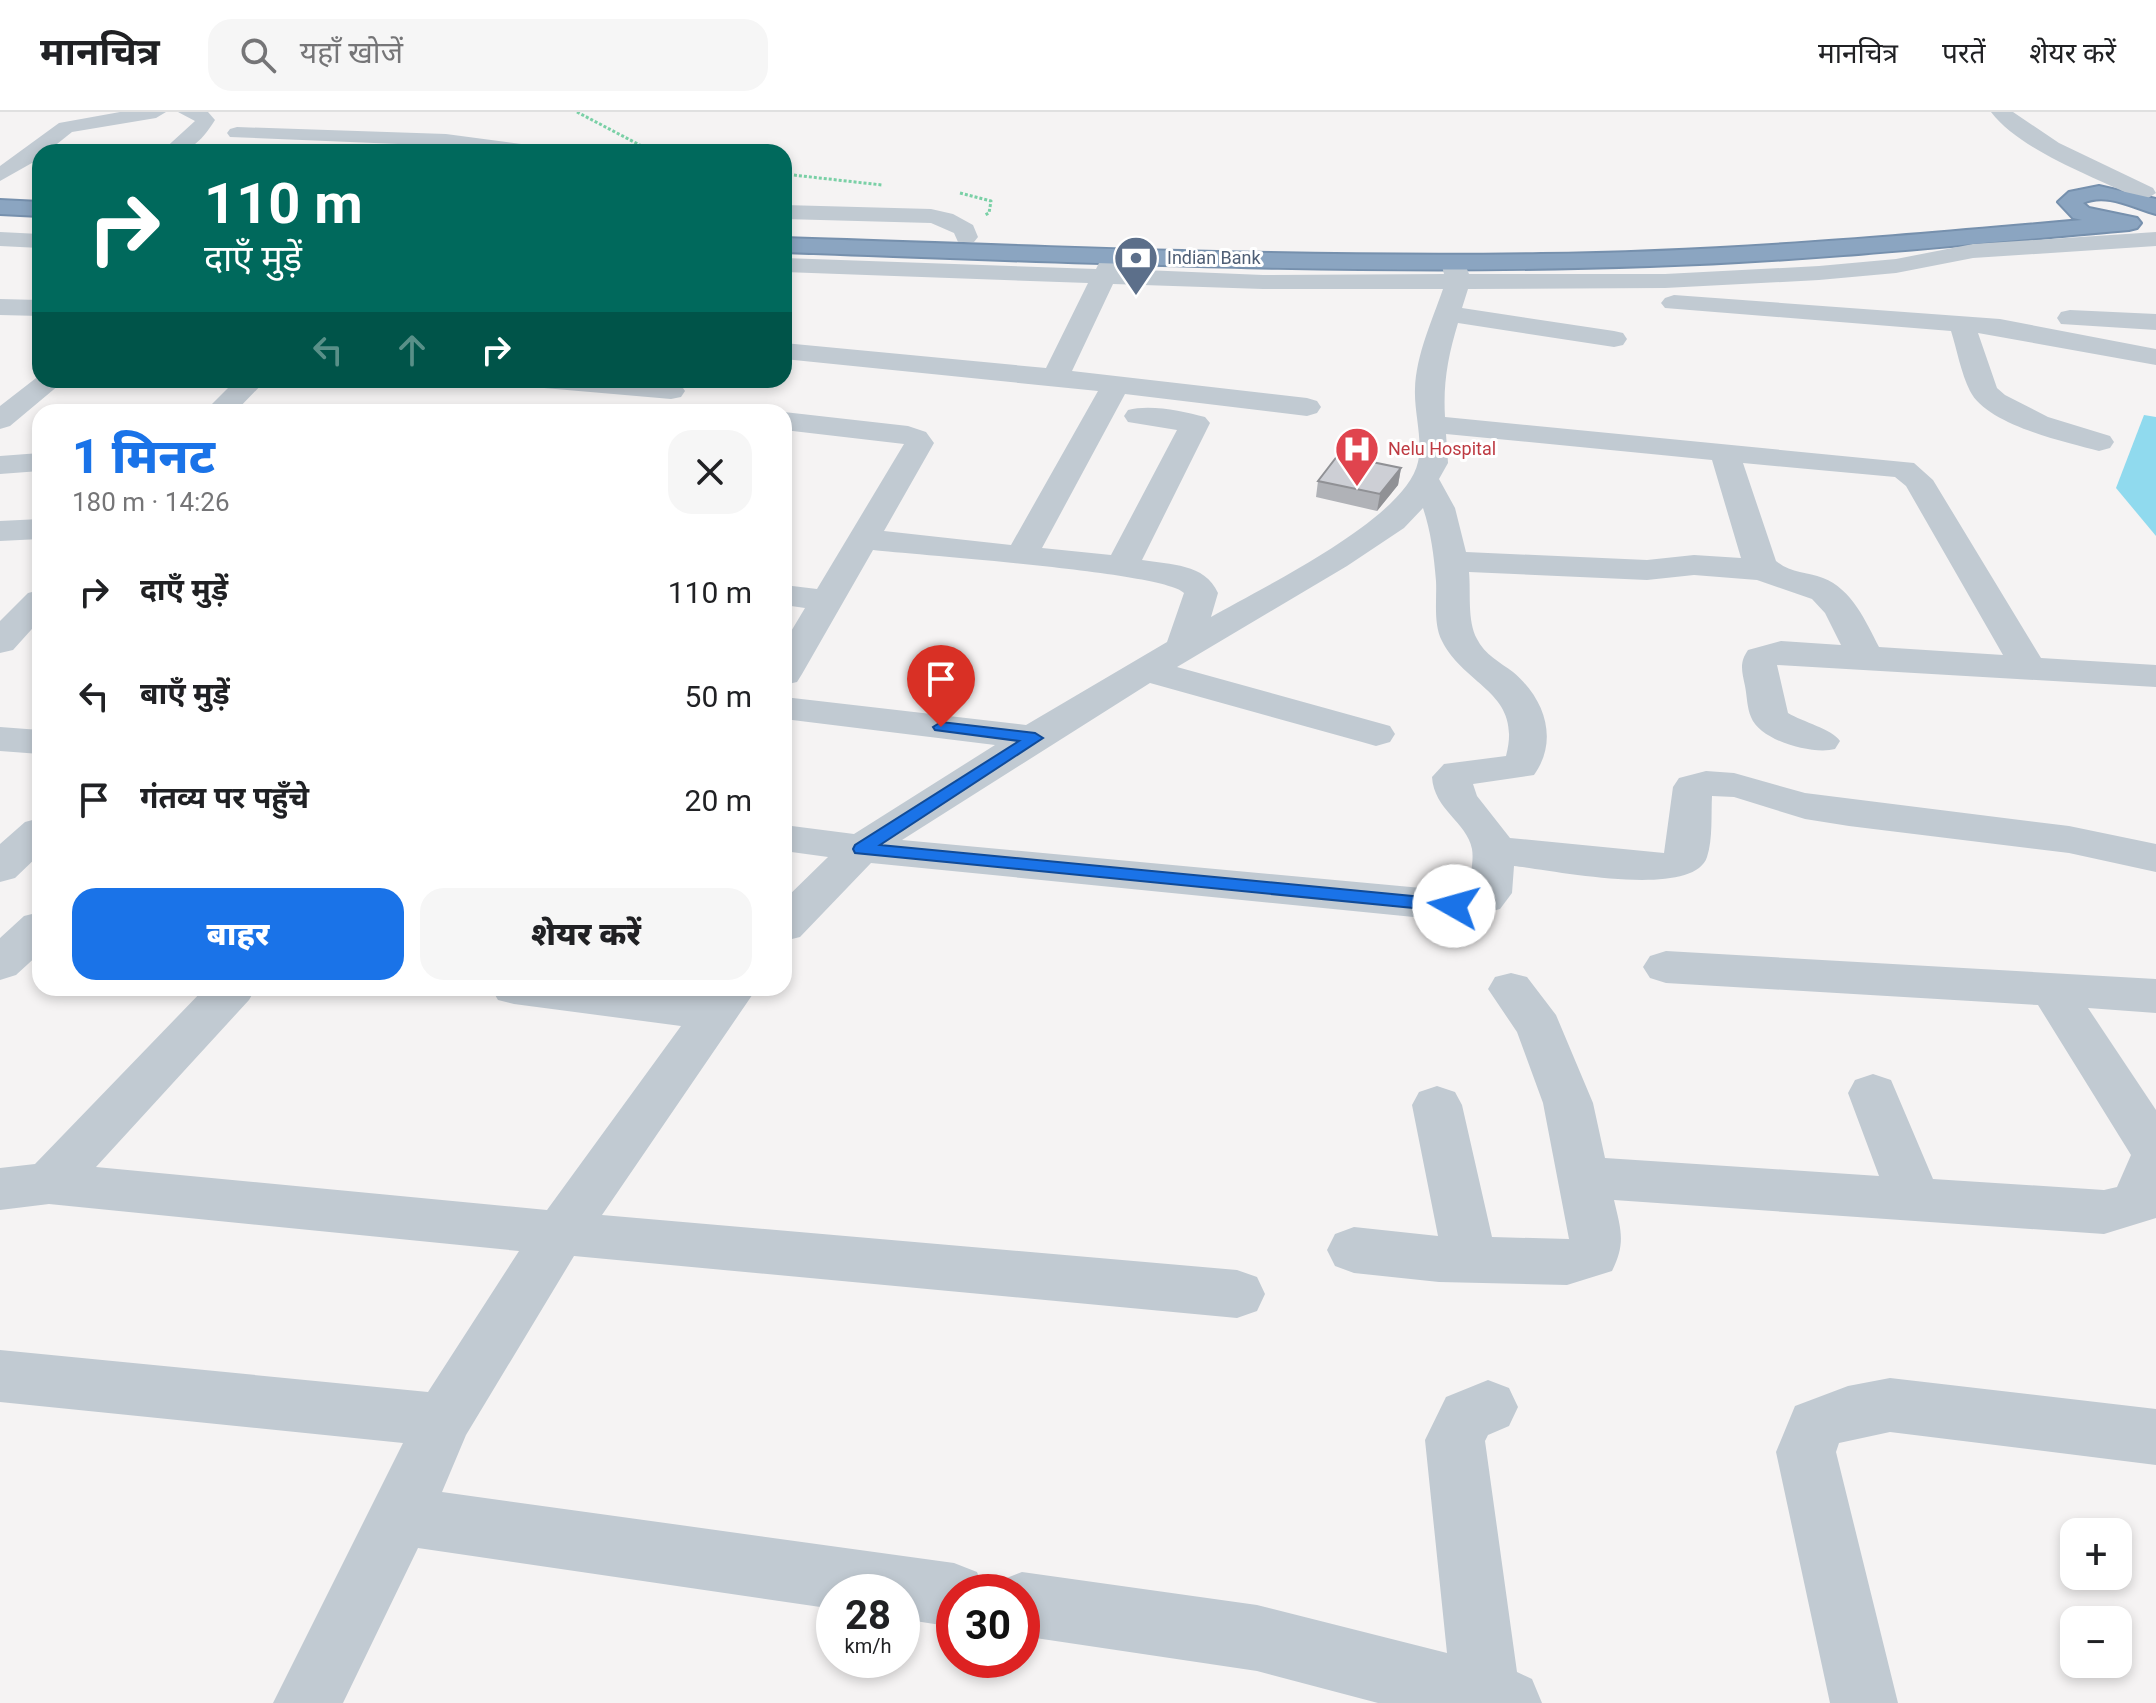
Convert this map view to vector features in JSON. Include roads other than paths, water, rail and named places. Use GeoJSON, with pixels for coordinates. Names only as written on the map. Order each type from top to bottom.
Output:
{"type":"FeatureCollection","features":[{"type":"Feature","properties":{"kind":"highway"},"geometry":{"type":"LineString","coordinates":[[792,232],[962,230],[1307,248],[1580,246],[1866,230],[1995,215],[2069,202],[2081,195],[2111,195],[2150,216]]}},
{"type":"Feature","properties":{"kind":"highway"},"geometry":{"type":"LineString","coordinates":[[2069,202],[2081,213],[2150,216]]}},
{"type":"Feature","properties":{"kind":"highway"},"geometry":{"type":"LineString","coordinates":[[0,207],[32,209]]}},
{"type":"Feature","properties":{"kind":"highway"},"geometry":{"type":"LineString","coordinates":[[1453,286],[1757,253],[2150,216]]}},
{"type":"Feature","properties":{"kind":"highway"},"geometry":{"type":"LineString","coordinates":[[0,219],[32,220]]}},
{"type":"Feature","properties":{"kind":"highway"},"geometry":{"type":"LineString","coordinates":[[792,246],[1108,266]]}},
{"type":"Feature","properties":{"kind":"street"},"geometry":{"type":"LineString","coordinates":[[44,144],[66,127],[156,112]]}},
{"type":"Feature","properties":{"kind":"street"},"geometry":{"type":"LineString","coordinates":[[181,144],[197,132],[205,120],[199,114],[188,112]]}},
{"type":"Feature","properties":{"kind":"street"},"geometry":{"type":"LineString","coordinates":[[2001,112],[2020,129],[2150,216]]}},
{"type":"Feature","properties":{"kind":"street"},"geometry":{"type":"LineString","coordinates":[[237,142],[266,134],[429,139],[456,144]]}},
{"type":"Feature","properties":{"kind":"street"},"geometry":{"type":"LineString","coordinates":[[294,144],[308,135]]}},
{"type":"Feature","properties":{"kind":"street"},"geometry":{"type":"LineString","coordinates":[[359,144],[369,137]]}},
{"type":"Feature","properties":{"kind":"street"},"geometry":{"type":"LineString","coordinates":[[422,144],[429,139]]}},
{"type":"Feature","properties":{"kind":"street"},"geometry":{"type":"LineString","coordinates":[[0,148],[32,149]]}},
{"type":"Feature","properties":{"kind":"street"},"geometry":{"type":"LineString","coordinates":[[0,178],[32,155]]}},
{"type":"Feature","properties":{"kind":"street"},"geometry":{"type":"LineString","coordinates":[[0,178],[28,181]]}},
{"type":"Feature","properties":{"kind":"street"},"geometry":{"type":"LineString","coordinates":[[792,212],[931,216],[962,230]]}},
{"type":"Feature","properties":{"kind":"street"},"geometry":{"type":"LineString","coordinates":[[792,265],[1108,266],[1453,286],[1665,281],[1896,266],[2150,216]]}},
{"type":"Feature","properties":{"kind":"street"},"geometry":{"type":"LineString","coordinates":[[0,239],[32,241]]}},
{"type":"Feature","properties":{"kind":"street"},"geometry":{"type":"LineString","coordinates":[[1055,377],[1108,266]]}},
{"type":"Feature","properties":{"kind":"street"},"geometry":{"type":"LineString","coordinates":[[1524,283],[1751,311],[1961,323],[2156,357]]}},
{"type":"Feature","properties":{"kind":"street"},"geometry":{"type":"LineString","coordinates":[[1453,286],[1614,339]]}},
{"type":"Feature","properties":{"kind":"street"},"geometry":{"type":"LineString","coordinates":[[792,918],[861,849],[1035,738],[1393,521],[1411,503],[1433,463],[1429,389],[1432,363],[1453,286]]}},
{"type":"Feature","properties":{"kind":"street"},"geometry":{"type":"LineString","coordinates":[[2050,337],[2043,320],[2156,322]]}},
{"type":"Feature","properties":{"kind":"street"},"geometry":{"type":"LineString","coordinates":[[1961,323],[1984,391],[1991,400],[2018,414],[2099,442]]}},
{"type":"Feature","properties":{"kind":"street"},"geometry":{"type":"LineString","coordinates":[[792,352],[1055,377],[1307,407]]}},
{"type":"Feature","properties":{"kind":"street"},"geometry":{"type":"LineString","coordinates":[[1022,554],[1103,412],[1115,384]]}},
{"type":"Feature","properties":{"kind":"street"},"geometry":{"type":"LineString","coordinates":[[0,389],[32,385]]}},
{"type":"Feature","properties":{"kind":"street"},"geometry":{"type":"LineString","coordinates":[[0,420],[41,388]]}},
{"type":"Feature","properties":{"kind":"street"},"geometry":{"type":"LineString","coordinates":[[226,404],[244,388]]}},
{"type":"Feature","properties":{"kind":"street"},"geometry":{"type":"LineString","coordinates":[[594,388],[668,400]]}},
{"type":"Feature","properties":{"kind":"street"},"geometry":{"type":"LineString","coordinates":[[1122,566],[1212,396]]}},
{"type":"Feature","properties":{"kind":"street"},"geometry":{"type":"LineString","coordinates":[[1103,412],[1195,423]]}},
{"type":"Feature","properties":{"kind":"street"},"geometry":{"type":"LineString","coordinates":[[792,422],[916,438],[919,443],[792,661]]}},
{"type":"Feature","properties":{"kind":"street"},"geometry":{"type":"LineString","coordinates":[[1431,424],[1891,466],[1913,474],[2028,667]]}},
{"type":"Feature","properties":{"kind":"street"},"geometry":{"type":"LineString","coordinates":[[1724,451],[1760,564],[1765,570]]}},
{"type":"Feature","properties":{"kind":"street"},"geometry":{"type":"LineString","coordinates":[[0,465],[32,463]]}},
{"type":"Feature","properties":{"kind":"street"},"geometry":{"type":"LineString","coordinates":[[792,839],[861,849],[1454,906],[1477,902],[1490,893],[1493,850],[1479,823],[1452,790],[1452,777],[1458,773],[1520,767],[1528,753],[1528,726],[1519,700],[1511,688],[1474,658],[1457,638],[1451,561],[1439,505],[1425,481]]}},
{"type":"Feature","properties":{"kind":"street"},"geometry":{"type":"LineString","coordinates":[[0,531],[32,529]]}},
{"type":"Feature","properties":{"kind":"street"},"geometry":{"type":"LineString","coordinates":[[862,539],[1022,554],[1122,566],[1188,578],[1201,593],[1183,649]]}},
{"type":"Feature","properties":{"kind":"street"},"geometry":{"type":"LineString","coordinates":[[1451,561],[1647,570],[1694,565],[1765,570],[1785,580],[1824,591],[1835,602],[1866,657]]}},
{"type":"Feature","properties":{"kind":"street"},"geometry":{"type":"LineString","coordinates":[[792,596],[829,601]]}},
{"type":"Feature","properties":{"kind":"street"},"geometry":{"type":"LineString","coordinates":[[0,642],[32,609]]}},
{"type":"Feature","properties":{"kind":"street"},"geometry":{"type":"LineString","coordinates":[[1821,741],[1794,733],[1770,718],[1759,665],[1761,658],[1781,652],[2156,676]]}},
{"type":"Feature","properties":{"kind":"street"},"geometry":{"type":"LineString","coordinates":[[1146,670],[1376,734]]}},
{"type":"Feature","properties":{"kind":"street"},"geometry":{"type":"LineString","coordinates":[[792,709],[1035,738]]}},
{"type":"Feature","properties":{"kind":"street"},"geometry":{"type":"LineString","coordinates":[[0,739],[32,741]]}},
{"type":"Feature","properties":{"kind":"street"},"geometry":{"type":"LineString","coordinates":[[1493,850],[1659,868],[1678,864],[1686,857],[1693,787],[1717,782],[1771,798],[1850,813],[2118,847],[2156,858]]}},
{"type":"Feature","properties":{"kind":"street"},"geometry":{"type":"LineString","coordinates":[[0,868],[32,838]]}},
{"type":"Feature","properties":{"kind":"street"},"geometry":{"type":"LineString","coordinates":[[0,918],[32,924]]}},
{"type":"Feature","properties":{"kind":"street"},"geometry":{"type":"LineString","coordinates":[[0,964],[32,934]]}},
{"type":"Feature","properties":{"kind":"street"},"geometry":{"type":"LineString","coordinates":[[1666,967],[2156,996]]}},
{"type":"Feature","properties":{"kind":"street"},"geometry":{"type":"LineString","coordinates":[[1354,1250],[1470,1259],[1567,1262],[1593,1255],[1596,1239],[1568,1103],[1539,1027],[1511,989]]}},
{"type":"Feature","properties":{"kind":"street"},"geometry":{"type":"LineString","coordinates":[[2052,990],[2156,1152]]}},
{"type":"Feature","properties":{"kind":"street"},"geometry":{"type":"LineString","coordinates":[[24,1186],[225,996]]}},
{"type":"Feature","properties":{"kind":"street"},"geometry":{"type":"LineString","coordinates":[[655,996],[725,1000]]}},
{"type":"Feature","properties":{"kind":"street"},"geometry":{"type":"LineString","coordinates":[[307,1703],[401,1516],[443,1420],[560,1233],[725,1000]]}},
{"type":"Feature","properties":{"kind":"street"},"geometry":{"type":"LineString","coordinates":[[1873,1093],[1915,1200]]}},
{"type":"Feature","properties":{"kind":"street"},"geometry":{"type":"LineString","coordinates":[[1437,1105],[1470,1259]]}},
{"type":"Feature","properties":{"kind":"street"},"geometry":{"type":"LineString","coordinates":[[1582,1177],[2104,1212],[2139,1202],[2149,1169],[2156,1164]]}},
{"type":"Feature","properties":{"kind":"street"},"geometry":{"type":"LineString","coordinates":[[24,1186],[1237,1294]]}},
{"type":"Feature","properties":{"kind":"street"},"geometry":{"type":"LineString","coordinates":[[0,1376],[443,1420]]}},
{"type":"Feature","properties":{"kind":"street"},"geometry":{"type":"LineString","coordinates":[[1864,1703],[1806,1452],[1816,1425],[1848,1413],[1890,1405],[2156,1437]]}},
{"type":"Feature","properties":{"kind":"street"},"geometry":{"type":"LineString","coordinates":[[1040,1607],[1257,1638],[1497,1700],[1455,1440],[1467,1416],[1488,1407]]}},
{"type":"Feature","properties":{"kind":"street"},"geometry":{"type":"LineString","coordinates":[[401,1516],[936,1592]]}},
{"type":"Feature","properties":{"kind":"water"},"geometry":{"type":"Polygon","coordinates":[[[2144,415],[2156,417],[2156,536],[2116,488],[2144,415]]]}},
{"type":"Feature","properties":{"kind":"place","name":"Indian Bank"},"geometry":{"type":"Point","coordinates":[1136,297]}},
{"type":"Feature","properties":{"kind":"place","name":"Nelu Hospital"},"geometry":{"type":"Point","coordinates":[1357,488]}}]}
